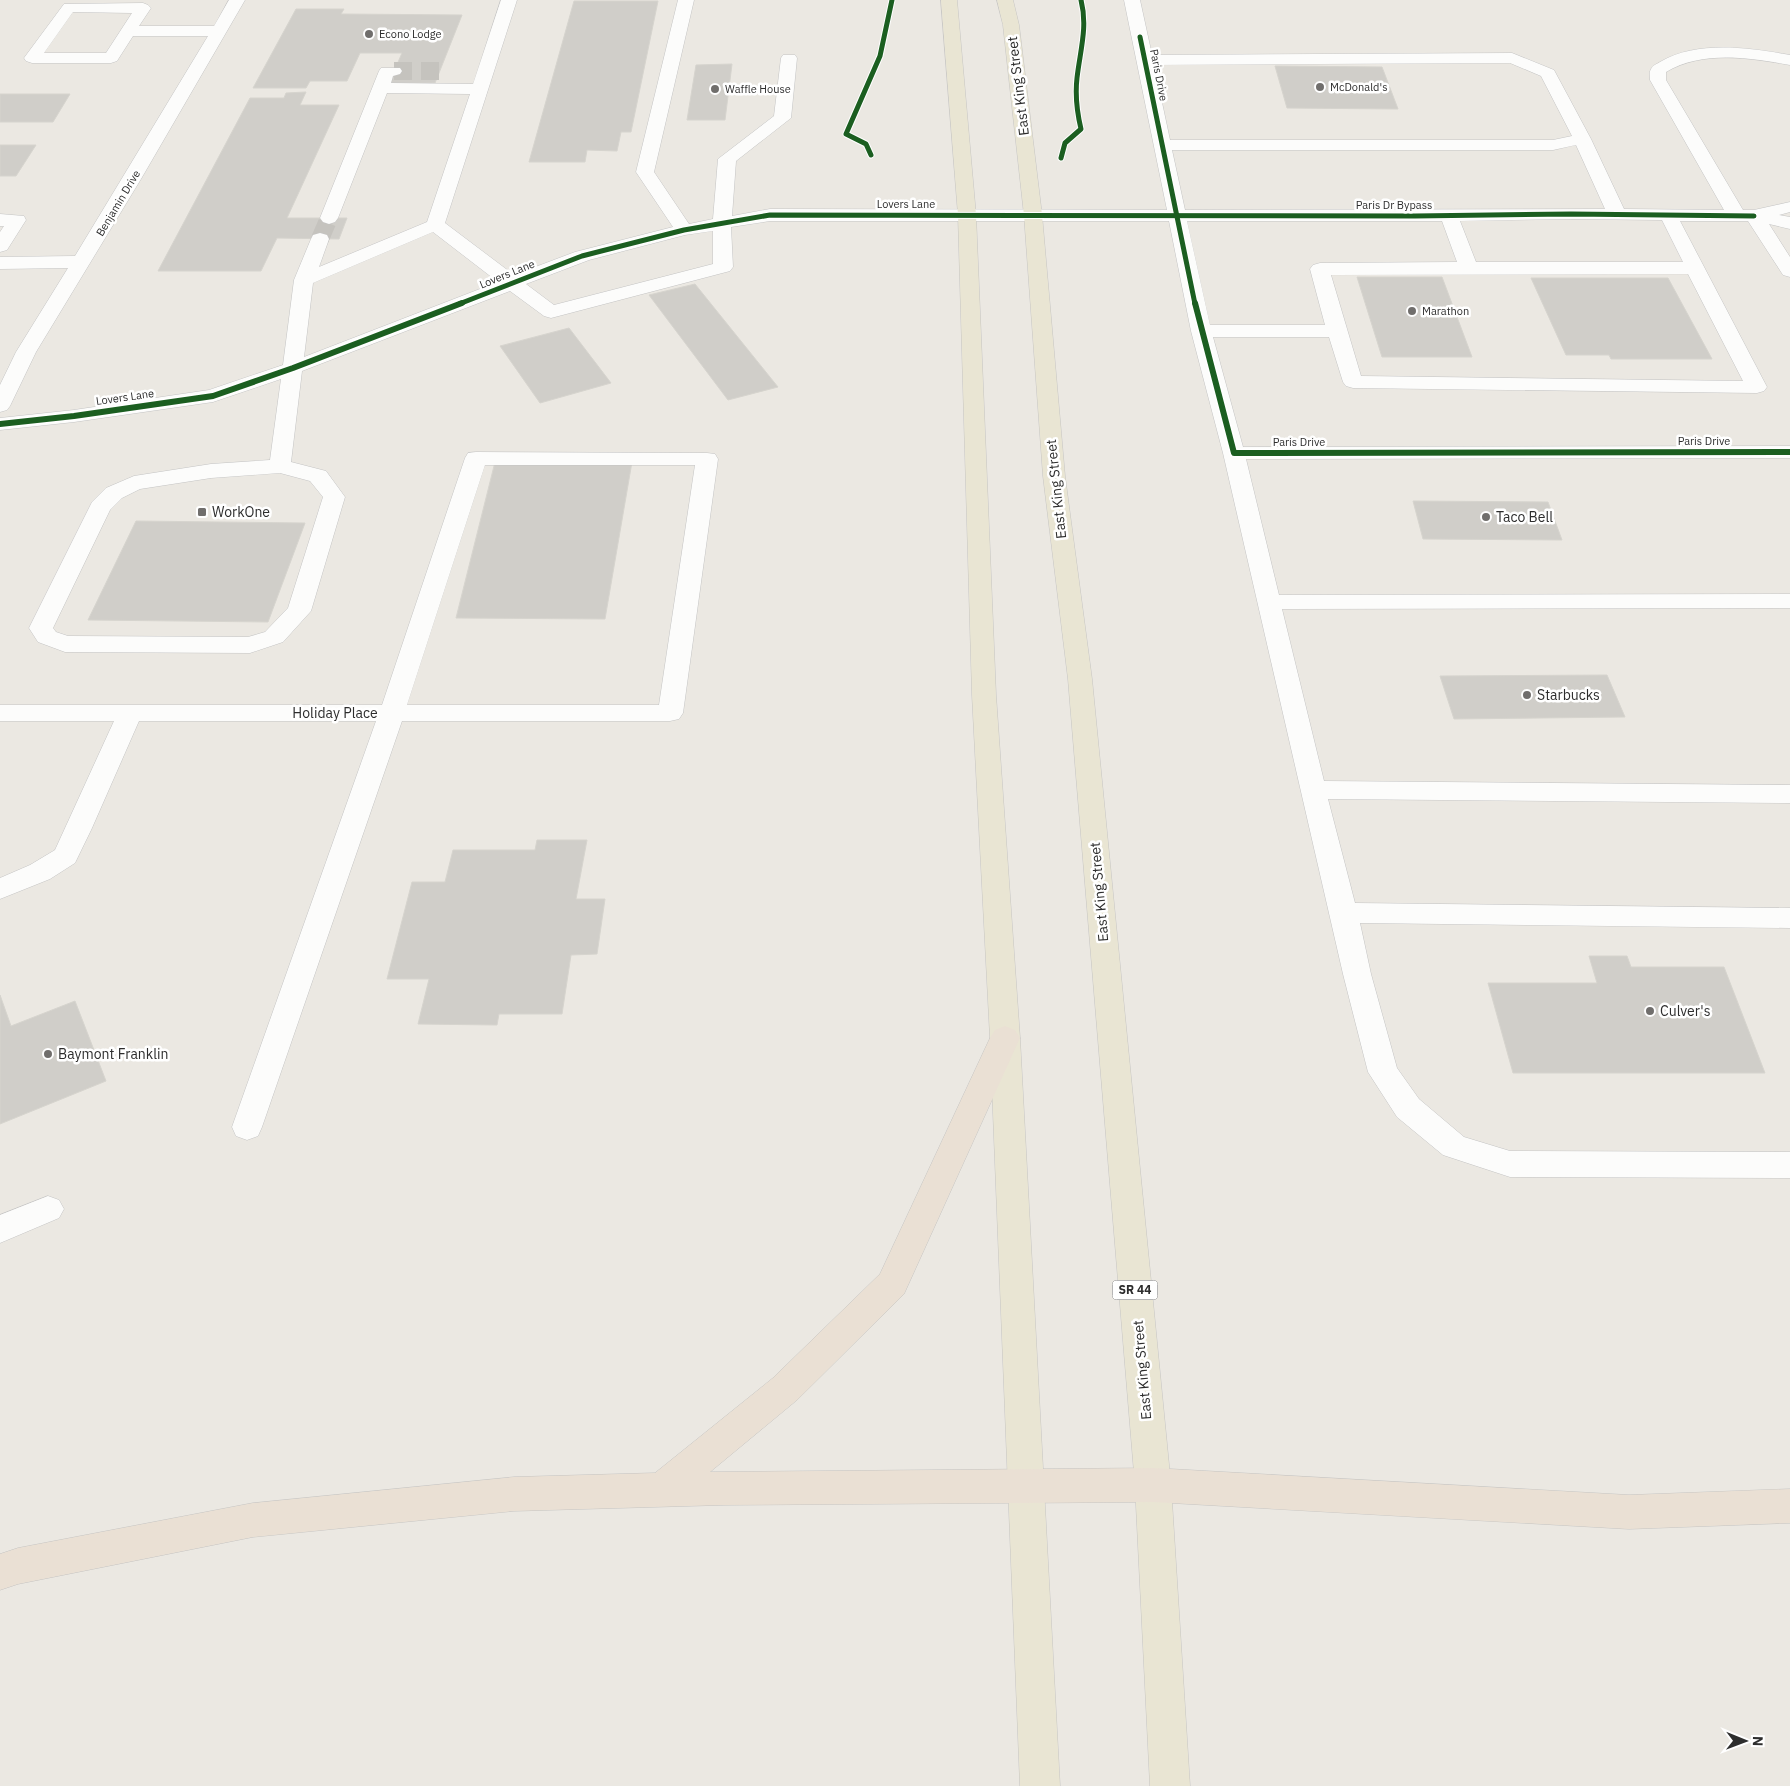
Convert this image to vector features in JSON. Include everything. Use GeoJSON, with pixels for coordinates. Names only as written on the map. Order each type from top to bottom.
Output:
{"type":"FeatureCollection","features":[{"type":"Feature","properties":{"kind":"highway"},"geometry":{"type":"LineString","coordinates":[[661,1490],[785,1389],[892,1284],[1005,1038]]}},
{"type":"Feature","properties":{"kind":"highway"},"geometry":{"type":"LineString","coordinates":[[0,1572],[18,1566],[253,1520],[514,1494],[661,1490],[1153,1485],[1629,1512],[1790,1506]]}},
{"type":"Feature","properties":{"kind":"main road"},"geometry":{"type":"LineString","coordinates":[[948,0],[967,215],[984,695],[1005,1038],[1040,1786]]}},
{"type":"Feature","properties":{"kind":"main road","name":"East King Street"},"geometry":{"type":"LineString","coordinates":[[1005,0],[1011,25],[1033,215],[1054,476],[1080,679],[1153,1485],[1170,1786]]}},
{"type":"Feature","properties":{"kind":"street","name":"Benjamin Drive"},"geometry":{"type":"LineString","coordinates":[[0,406],[26,352],[82,262],[237,0]]}},
{"type":"Feature","properties":{"kind":"street"},"geometry":{"type":"LineString","coordinates":[[304,280],[435,226],[509,0]]}},
{"type":"Feature","properties":{"kind":"street"},"geometry":{"type":"LineString","coordinates":[[684,230],[645,172],[686,0]]}},
{"type":"Feature","properties":{"kind":"street","name":"Paris Drive"},"geometry":{"type":"LineString","coordinates":[[1132,0],[1201,331],[1234,453],[1790,452]]}},
{"type":"Feature","properties":{"kind":"street"},"geometry":{"type":"LineString","coordinates":[[69,7],[143,8],[128,31],[111,58],[32,58],[69,7]]}},
{"type":"Feature","properties":{"kind":"street"},"geometry":{"type":"LineString","coordinates":[[128,31],[219,31]]}},
{"type":"Feature","properties":{"kind":"street"},"geometry":{"type":"LineString","coordinates":[[1790,60],[1746,54],[1716,54],[1677,60],[1658,70],[1658,80],[1745,216],[1790,271]]}},
{"type":"Feature","properties":{"kind":"street"},"geometry":{"type":"LineString","coordinates":[[435,226],[551,312],[723,267],[722,223],[727,159],[782,118],[789,58]]}},
{"type":"Feature","properties":{"kind":"street"},"geometry":{"type":"LineString","coordinates":[[1145,60],[1512,58],[1548,73],[1617,214]]}},
{"type":"Feature","properties":{"kind":"street"},"geometry":{"type":"LineString","coordinates":[[329,218],[387,71],[394,71]]}},
{"type":"Feature","properties":{"kind":"street"},"geometry":{"type":"LineString","coordinates":[[467,71],[485,72]]}},
{"type":"Feature","properties":{"kind":"street"},"geometry":{"type":"LineString","coordinates":[[381,88],[480,89]]}},
{"type":"Feature","properties":{"kind":"street"},"geometry":{"type":"LineString","coordinates":[[1162,146],[1553,145],[1582,140]]}},
{"type":"Feature","properties":{"kind":"street","name":"Paris Dr Bypass"},"geometry":{"type":"LineString","coordinates":[[1745,216],[1790,207]]}},
{"type":"Feature","properties":{"kind":"street","name":"Paris Dr Bypass"},"geometry":{"type":"LineString","coordinates":[[1033,215],[1449,216],[1617,214],[1745,216],[1790,223]]}},
{"type":"Feature","properties":{"kind":"street","name":"Lovers Lane"},"geometry":{"type":"LineString","coordinates":[[0,424],[74,416],[213,396],[294,368],[582,256],[684,230],[770,215],[1033,215]]}},
{"type":"Feature","properties":{"kind":"street"},"geometry":{"type":"LineString","coordinates":[[1668,215],[1757,388],[1353,382],[1320,270],[1695,268]]}},
{"type":"Feature","properties":{"kind":"street"},"geometry":{"type":"LineString","coordinates":[[1449,216],[1469,268]]}},
{"type":"Feature","properties":{"kind":"street"},"geometry":{"type":"LineString","coordinates":[[0,220],[18,220],[0,246]]}},
{"type":"Feature","properties":{"kind":"street"},"geometry":{"type":"LineString","coordinates":[[280,466],[304,280],[320,239]]}},
{"type":"Feature","properties":{"kind":"street"},"geometry":{"type":"LineString","coordinates":[[0,263],[82,262]]}},
{"type":"Feature","properties":{"kind":"street"},"geometry":{"type":"LineString","coordinates":[[1201,331],[1337,331]]}},
{"type":"Feature","properties":{"kind":"street"},"geometry":{"type":"LineString","coordinates":[[1234,453],[1357,974],[1383,1072],[1408,1108],[1454,1146],[1510,1164],[1790,1165]]}},
{"type":"Feature","properties":{"kind":"street","name":"Holiday Place"},"geometry":{"type":"LineString","coordinates":[[0,713],[392,713],[670,712],[707,459],[476,458],[392,713]]}},
{"type":"Feature","properties":{"kind":"street"},"geometry":{"type":"LineString","coordinates":[[280,466],[318,476],[334,497],[299,611],[274,637],[250,645],[65,644],[47,637],[41,628],[100,507],[114,493],[134,483],[211,471],[280,466]]}},
{"type":"Feature","properties":{"kind":"street"},"geometry":{"type":"LineString","coordinates":[[1268,602],[1790,601]]}},
{"type":"Feature","properties":{"kind":"street"},"geometry":{"type":"LineString","coordinates":[[0,889],[40,872],[65,856],[80,828],[130,713]]}},
{"type":"Feature","properties":{"kind":"street"},"geometry":{"type":"LineString","coordinates":[[247,1127],[392,713]]}},
{"type":"Feature","properties":{"kind":"street"},"geometry":{"type":"LineString","coordinates":[[1313,790],[1790,794]]}},
{"type":"Feature","properties":{"kind":"street"},"geometry":{"type":"LineString","coordinates":[[1344,913],[1790,918]]}},
{"type":"Feature","properties":{"kind":"street"},"geometry":{"type":"LineString","coordinates":[[0,1229],[48,1209]]}},
{"type":"Feature","properties":{"kind":"building"},"geometry":{"type":"Polygon","coordinates":[[[574,1],[658,1],[631,132],[621,132],[617,151],[587,150],[585,162],[529,162],[574,1]]]}},
{"type":"Feature","properties":{"kind":"building","name":"Econo Lodge"},"geometry":{"type":"Polygon","coordinates":[[[296,9],[344,9],[341,14],[462,15],[435,83],[389,83],[402,53],[360,53],[347,81],[310,81],[306,88],[253,88],[296,9]]]}},
{"type":"Feature","properties":{"kind":"building"},"geometry":{"type":"Polygon","coordinates":[[[732,64],[725,120],[687,120],[696,65],[732,64]]]}},
{"type":"Feature","properties":{"kind":"building"},"geometry":{"type":"Polygon","coordinates":[[[1275,66],[1382,67],[1398,109],[1287,108],[1275,66]]]}},
{"type":"Feature","properties":{"kind":"building"},"geometry":{"type":"Polygon","coordinates":[[[306,92],[300,105],[339,105],[287,218],[347,218],[339,239],[277,238],[261,271],[158,271],[250,98],[284,98],[286,93],[306,92]]]}},
{"type":"Feature","properties":{"kind":"building"},"geometry":{"type":"Polygon","coordinates":[[[0,94],[70,94],[53,122],[0,122],[0,94]]]}},
{"type":"Feature","properties":{"kind":"building"},"geometry":{"type":"Polygon","coordinates":[[[0,145],[36,145],[16,176],[0,176],[0,145]]]}},
{"type":"Feature","properties":{"kind":"building"},"geometry":{"type":"Polygon","coordinates":[[[1357,277],[1442,277],[1472,357],[1382,357],[1357,277]]]}},
{"type":"Feature","properties":{"kind":"building"},"geometry":{"type":"Polygon","coordinates":[[[1531,278],[1668,278],[1712,359],[1611,359],[1609,355],[1566,355],[1531,278]]]}},
{"type":"Feature","properties":{"kind":"building"},"geometry":{"type":"Polygon","coordinates":[[[695,284],[778,387],[728,400],[649,295],[695,284]]]}},
{"type":"Feature","properties":{"kind":"building"},"geometry":{"type":"Polygon","coordinates":[[[569,328],[611,383],[540,403],[500,346],[569,328]]]}},
{"type":"Feature","properties":{"kind":"building"},"geometry":{"type":"Polygon","coordinates":[[[495,462],[632,462],[605,619],[456,618],[495,462]]]}},
{"type":"Feature","properties":{"kind":"building"},"geometry":{"type":"Polygon","coordinates":[[[1413,501],[1548,502],[1562,540],[1423,539],[1413,501]]]}},
{"type":"Feature","properties":{"kind":"building"},"geometry":{"type":"Polygon","coordinates":[[[136,521],[305,523],[268,622],[88,620],[136,521]]]}},
{"type":"Feature","properties":{"kind":"building"},"geometry":{"type":"Polygon","coordinates":[[[1607,675],[1625,717],[1454,719],[1440,676],[1607,675]]]}},
{"type":"Feature","properties":{"kind":"building"},"geometry":{"type":"Polygon","coordinates":[[[537,840],[587,840],[576,899],[605,899],[597,954],[571,955],[562,1014],[499,1014],[497,1025],[418,1024],[429,979],[387,979],[412,882],[445,882],[453,850],[535,850],[537,840]]]}},
{"type":"Feature","properties":{"kind":"building"},"geometry":{"type":"Polygon","coordinates":[[[1589,956],[1627,956],[1631,967],[1724,967],[1765,1073],[1513,1073],[1488,983],[1597,983],[1589,956]]]}},
{"type":"Feature","properties":{"kind":"building","name":"Baymont Franklin"},"geometry":{"type":"Polygon","coordinates":[[[0,995],[11,1026],[75,1001],[106,1081],[0,1124],[0,995]]]}},
{"type":"Feature","properties":{"kind":"tunnel"},"geometry":{"type":"LineString","coordinates":[[394,71],[439,71]]}},
{"type":"Feature","properties":{"kind":"tunnel"},"geometry":{"type":"LineString","coordinates":[[320,239],[329,218]]}},
{"type":"Feature","properties":{"kind":"cycle path"},"geometry":{"type":"LineString","coordinates":[[871,155],[866,144],[846,134],[880,56],[892,0]]}},
{"type":"Feature","properties":{"kind":"cycle path"},"geometry":{"type":"LineString","coordinates":[[1061,158],[1065,143],[1081,129],[1077,110],[1076,90],[1085,34],[1084,12],[1081,0]]}},
{"type":"Feature","properties":{"kind":"cycle path"},"geometry":{"type":"LineString","coordinates":[[1140,37],[1201,331],[1234,453],[1790,452]]}},
{"type":"Feature","properties":{"kind":"cycle path"},"geometry":{"type":"LineString","coordinates":[[0,424],[74,416],[213,396],[293,368],[582,256],[684,230],[770,215],[1415,216],[1571,214],[1754,216]]}},
{"type":"Feature","properties":{"kind":"place","name":"Econo Lodge"},"geometry":{"type":"Point","coordinates":[369,34]}},
{"type":"Feature","properties":{"kind":"place","name":"McDonald's"},"geometry":{"type":"Point","coordinates":[1320,87]}},
{"type":"Feature","properties":{"kind":"place","name":"Waffle House"},"geometry":{"type":"Point","coordinates":[715,89]}},
{"type":"Feature","properties":{"kind":"place","name":"Marathon"},"geometry":{"type":"Point","coordinates":[1412,311]}},
{"type":"Feature","properties":{"kind":"place","name":"WorkOne"},"geometry":{"type":"Point","coordinates":[202,512]}},
{"type":"Feature","properties":{"kind":"place","name":"Taco Bell"},"geometry":{"type":"Point","coordinates":[1486,517]}},
{"type":"Feature","properties":{"kind":"place","name":"Starbucks"},"geometry":{"type":"Point","coordinates":[1527,695]}},
{"type":"Feature","properties":{"kind":"place","name":"Culver's"},"geometry":{"type":"Point","coordinates":[1650,1011]}},
{"type":"Feature","properties":{"kind":"place","name":"Baymont Franklin"},"geometry":{"type":"Point","coordinates":[48,1054]}}]}
